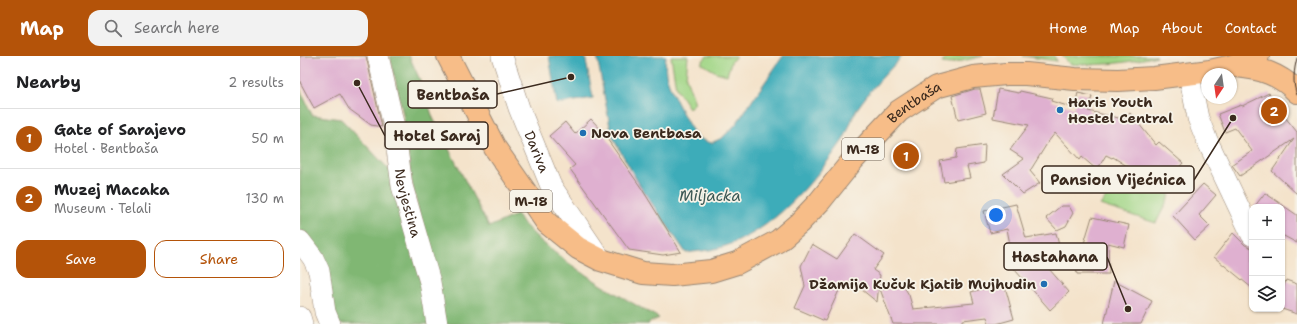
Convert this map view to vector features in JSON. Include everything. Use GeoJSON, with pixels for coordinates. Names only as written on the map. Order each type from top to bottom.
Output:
{"type":"FeatureCollection","features":[{"type":"Feature","properties":{"kind":"main road","name":"Bentbaša"},"geometry":{"type":"LineString","coordinates":[[448,56],[495,148],[547,223],[578,248],[601,260],[643,272],[672,275],[711,271],[737,263],[778,241],[799,223],[820,201],[875,135],[899,111],[936,87],[973,77],[1006,74],[1026,74],[1075,79],[1118,80],[1154,78],[1189,74],[1232,66],[1258,56]]}},
{"type":"Feature","properties":{"kind":"main road","name":"M-18"},"geometry":{"type":"LineString","coordinates":[[1232,66],[1250,67],[1272,74],[1284,80],[1297,92]]}},
{"type":"Feature","properties":{"kind":"main road"},"geometry":{"type":"LineString","coordinates":[[1297,80],[1297,88]]}},
{"type":"Feature","properties":{"kind":"street","name":"Nevjestina"},"geometry":{"type":"LineString","coordinates":[[378,56],[394,127],[402,186],[430,282],[437,324]]}},
{"type":"Feature","properties":{"kind":"street","name":"Dariva"},"geometry":{"type":"LineString","coordinates":[[502,56],[519,108],[551,186],[601,260]]}},
{"type":"Feature","properties":{"kind":"street"},"geometry":{"type":"LineString","coordinates":[[1189,74],[1198,118],[1203,131],[1249,229]]}},
{"type":"Feature","properties":{"kind":"street"},"geometry":{"type":"LineString","coordinates":[[300,242],[314,258],[320,271],[325,312],[330,324]]}},
{"type":"Feature","properties":{"kind":"street"},"geometry":{"type":"LineString","coordinates":[[300,317],[302,324]]}},
{"type":"Feature","properties":{"kind":"green space"},"geometry":{"type":"Polygon","coordinates":[[[390,56],[409,56],[420,80],[433,118],[489,227],[516,215],[531,232],[568,263],[628,301],[659,318],[648,323],[649,324],[444,324],[411,178],[403,114],[390,56]]]}},
{"type":"Feature","properties":{"kind":"green space"},"geometry":{"type":"Polygon","coordinates":[[[671,56],[688,56],[686,78],[695,103],[689,108],[676,88],[671,56]]]}},
{"type":"Feature","properties":{"kind":"green space"},"geometry":{"type":"Polygon","coordinates":[[[707,56],[736,56],[731,62],[727,75],[716,72],[701,63],[707,56]]]}},
{"type":"Feature","properties":{"kind":"green space"},"geometry":{"type":"Polygon","coordinates":[[[947,56],[983,56],[950,64],[942,63],[947,56]]]}},
{"type":"Feature","properties":{"kind":"green space"},"geometry":{"type":"Polygon","coordinates":[[[1023,56],[1054,56],[1057,61],[1023,56]]]}},
{"type":"Feature","properties":{"kind":"green space"},"geometry":{"type":"Polygon","coordinates":[[[1062,56],[1157,56],[1125,62],[1092,65],[1070,64],[1062,56]]]}},
{"type":"Feature","properties":{"kind":"green space"},"geometry":{"type":"Polygon","coordinates":[[[300,89],[312,115],[341,119],[399,180],[430,324],[334,324],[300,236],[300,89]]]}},
{"type":"Feature","properties":{"kind":"green space"},"geometry":{"type":"Polygon","coordinates":[[[1125,174],[1170,195],[1156,223],[1100,205],[1125,174]]]}},
{"type":"Feature","properties":{"kind":"water"},"geometry":{"type":"Polygon","coordinates":[[[549,56],[585,56],[593,98],[557,104],[549,56]]]}},
{"type":"Feature","properties":{"kind":"water","name":"Miljacka"},"geometry":{"type":"Polygon","coordinates":[[[597,56],[666,56],[667,78],[684,117],[697,136],[702,140],[711,143],[722,138],[736,124],[783,56],[903,56],[879,81],[862,102],[855,113],[843,140],[819,173],[790,204],[773,219],[738,241],[715,249],[686,253],[642,189],[615,142],[610,127],[597,56]]]}},
{"type":"Feature","properties":{"kind":"building"},"geometry":{"type":"Polygon","coordinates":[[[300,56],[366,56],[382,127],[371,125],[349,109],[340,94],[314,108],[300,82],[300,56]]]}},
{"type":"Feature","properties":{"kind":"building"},"geometry":{"type":"Polygon","coordinates":[[[975,89],[980,89],[986,113],[958,120],[952,96],[975,89]]]}},
{"type":"Feature","properties":{"kind":"building"},"geometry":{"type":"Polygon","coordinates":[[[998,89],[1019,93],[1020,91],[1052,98],[1051,101],[1074,108],[1078,93],[1092,96],[1088,111],[1123,119],[1130,113],[1156,145],[1159,142],[1183,163],[1161,188],[1113,157],[1112,158],[1106,155],[1097,170],[1082,157],[1080,160],[1055,133],[1030,171],[1040,183],[1023,194],[1003,174],[1024,159],[1010,150],[1029,125],[993,118],[998,89]]]}},
{"type":"Feature","properties":{"kind":"building"},"geometry":{"type":"Polygon","coordinates":[[[1269,93],[1281,112],[1297,132],[1297,194],[1272,171],[1294,139],[1240,176],[1232,165],[1252,151],[1235,128],[1225,132],[1218,114],[1241,105],[1242,106],[1269,93]]]}},
{"type":"Feature","properties":{"kind":"building"},"geometry":{"type":"Polygon","coordinates":[[[591,119],[606,135],[605,136],[642,189],[681,252],[663,255],[629,250],[570,169],[575,165],[549,136],[565,122],[575,134],[591,119]]]}},
{"type":"Feature","properties":{"kind":"building"},"geometry":{"type":"Polygon","coordinates":[[[911,143],[920,156],[902,168],[893,155],[911,143]]]}},
{"type":"Feature","properties":{"kind":"building"},"geometry":{"type":"Polygon","coordinates":[[[985,145],[984,163],[967,166],[970,178],[944,182],[940,161],[956,158],[957,149],[985,145]]]}},
{"type":"Feature","properties":{"kind":"building"},"geometry":{"type":"Polygon","coordinates":[[[1203,184],[1216,195],[1199,215],[1210,226],[1195,240],[1173,216],[1203,184]]]}},
{"type":"Feature","properties":{"kind":"building"},"geometry":{"type":"Polygon","coordinates":[[[1265,193],[1281,204],[1256,204],[1265,193]]]}},
{"type":"Feature","properties":{"kind":"building"},"geometry":{"type":"Polygon","coordinates":[[[1016,204],[1026,238],[1056,233],[1062,258],[1043,262],[1069,292],[1050,310],[1015,270],[1007,229],[990,233],[984,211],[1016,204]]]}},
{"type":"Feature","properties":{"kind":"building"},"geometry":{"type":"Polygon","coordinates":[[[1061,206],[1069,206],[1073,213],[1066,226],[1057,230],[1046,218],[1061,206]]]}},
{"type":"Feature","properties":{"kind":"building"},"geometry":{"type":"Polygon","coordinates":[[[1285,207],[1297,215],[1297,243],[1285,237],[1285,207]]]}},
{"type":"Feature","properties":{"kind":"building"},"geometry":{"type":"Polygon","coordinates":[[[1092,217],[1129,225],[1124,247],[1108,243],[1109,274],[1077,274],[1072,251],[1082,250],[1092,217]]]}},
{"type":"Feature","properties":{"kind":"building"},"geometry":{"type":"Polygon","coordinates":[[[1233,233],[1245,245],[1249,247],[1249,286],[1214,257],[1233,233]]]}},
{"type":"Feature","properties":{"kind":"building"},"geometry":{"type":"Polygon","coordinates":[[[855,234],[884,255],[873,270],[880,275],[877,302],[851,281],[848,286],[842,284],[825,321],[795,308],[805,286],[801,266],[812,244],[837,259],[855,234]]]}},
{"type":"Feature","properties":{"kind":"building"},"geometry":{"type":"Polygon","coordinates":[[[1286,280],[1297,284],[1297,314],[1285,310],[1286,280]]]}},
{"type":"Feature","properties":{"kind":"building"},"geometry":{"type":"Polygon","coordinates":[[[1114,281],[1152,301],[1141,324],[1104,324],[1114,281]]]}},
{"type":"Feature","properties":{"kind":"building"},"geometry":{"type":"Polygon","coordinates":[[[1004,283],[1014,319],[996,324],[989,324],[987,317],[963,320],[963,324],[893,324],[880,289],[903,285],[909,295],[913,309],[974,303],[971,292],[1004,283]]]}},
{"type":"Feature","properties":{"kind":"tram line"},"geometry":{"type":"LineString","coordinates":[[1297,58],[1294,76],[1294,86],[1297,95]]}},
{"type":"Feature","properties":{"kind":"place","name":"Bentbaša"},"geometry":{"type":"Point","coordinates":[571,77]}},
{"type":"Feature","properties":{"kind":"place","name":"Hotel Saraj"},"geometry":{"type":"Point","coordinates":[357,83]}},
{"type":"Feature","properties":{"kind":"place","name":"Haris Youth Hostel Central"},"geometry":{"type":"Point","coordinates":[1060,110]}},
{"type":"Feature","properties":{"kind":"place","name":"Muzej Macaka"},"geometry":{"type":"Point","coordinates":[1274,111]}},
{"type":"Feature","properties":{"kind":"place","name":"Pansion Vijećnica"},"geometry":{"type":"Point","coordinates":[1233,118]}},
{"type":"Feature","properties":{"kind":"place","name":"Nova Bentbasa"},"geometry":{"type":"Point","coordinates":[583,133]}},
{"type":"Feature","properties":{"kind":"place","name":"Gate of Sarajevo"},"geometry":{"type":"Point","coordinates":[906,156]}},
{"type":"Feature","properties":{"kind":"place","name":"Džamija Kučuk Kjatib Mujhudin"},"geometry":{"type":"Point","coordinates":[1044,284]}},
{"type":"Feature","properties":{"kind":"place","name":"Hastahana"},"geometry":{"type":"Point","coordinates":[1128,309]}}]}
